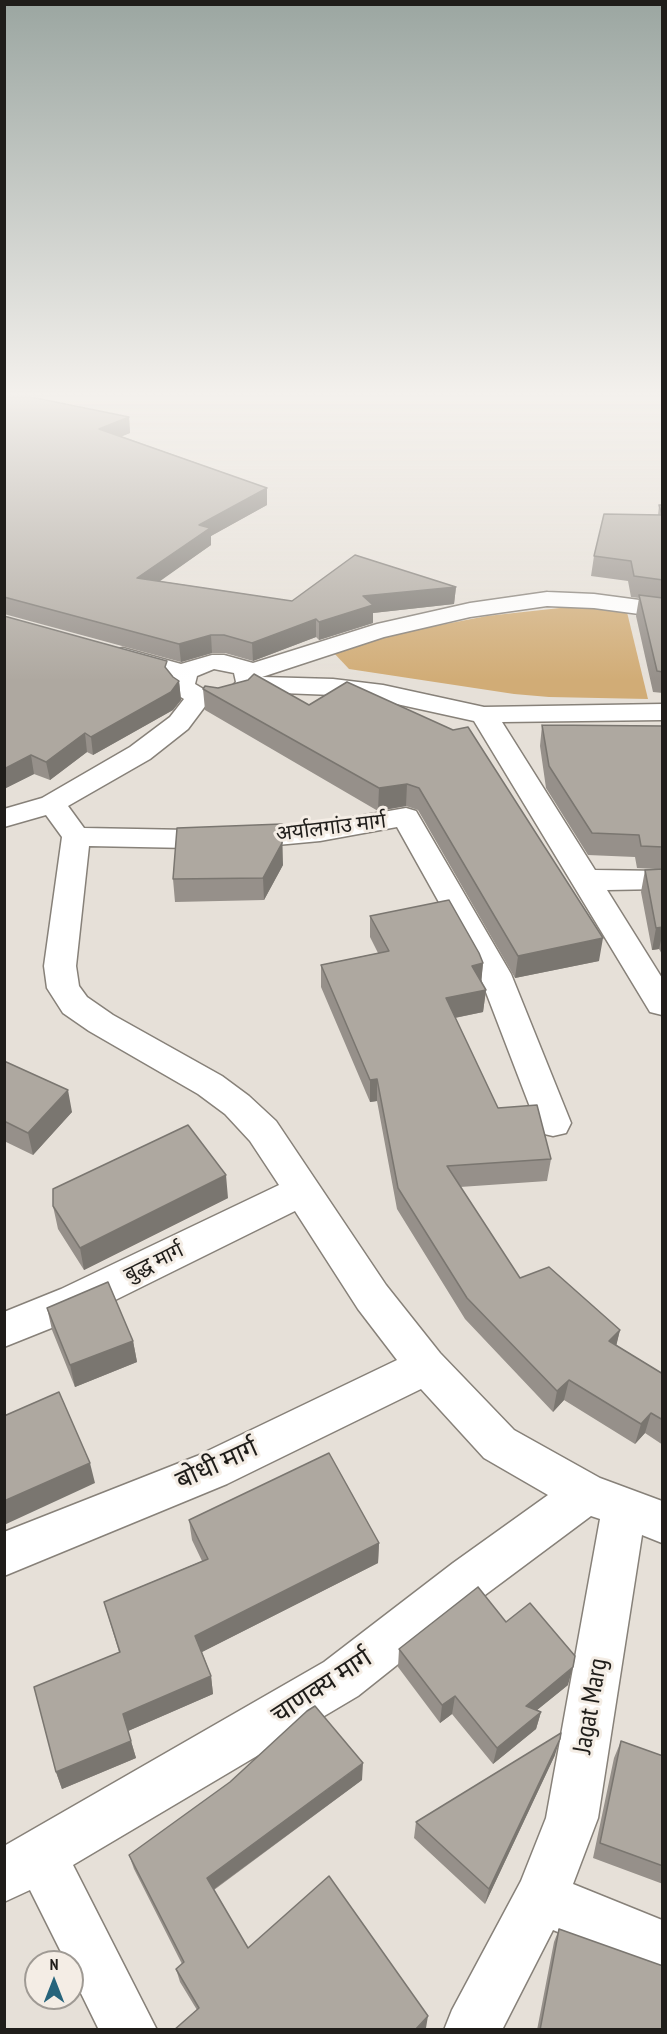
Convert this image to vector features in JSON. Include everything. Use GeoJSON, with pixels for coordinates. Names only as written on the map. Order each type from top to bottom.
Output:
{"type":"FeatureCollection","features":[{"type":"Feature","properties":{"kind":"street"},"geometry":{"type":"LineString","coordinates":[[249,679],[243,668],[224,662],[201,664],[185,673],[182,678],[185,689],[199,697],[229,697],[239,694],[249,679],[377,631],[470,610],[547,599],[594,601],[663,610]]}},
{"type":"Feature","properties":{"kind":"street"},"geometry":{"type":"LineString","coordinates":[[106,651],[185,673]]}},
{"type":"Feature","properties":{"kind":"street"},"geometry":{"type":"LineString","coordinates":[[249,679],[382,693],[484,715],[663,712]]}},
{"type":"Feature","properties":{"kind":"street"},"geometry":{"type":"LineString","coordinates":[[4,818],[52,804],[140,753],[178,723],[199,697]]}},
{"type":"Feature","properties":{"kind":"street"},"geometry":{"type":"LineString","coordinates":[[484,715],[663,1004]]}},
{"type":"Feature","properties":{"kind":"street"},"geometry":{"type":"LineString","coordinates":[[52,804],[76,837],[60,966],[63,988],[75,1005],[101,1023],[210,1084],[237,1105],[264,1131],[372,1297],[426,1366],[499,1444],[624,1508]]}},
{"type":"Feature","properties":{"kind":"street","name":"अर्यालगांउ मार्ग"},"geometry":{"type":"LineString","coordinates":[[76,837],[189,839],[277,836],[320,832],[406,817],[495,974],[553,1123]]}},
{"type":"Feature","properties":{"kind":"street"},"geometry":{"type":"LineString","coordinates":[[586,880],[663,880]]}},
{"type":"Feature","properties":{"kind":"street","name":"बुद्ध मार्ग"},"geometry":{"type":"LineString","coordinates":[[4,1330],[75,1301],[302,1191]]}},
{"type":"Feature","properties":{"kind":"street","name":"बोधी मार्ग"},"geometry":{"type":"LineString","coordinates":[[4,1554],[212,1470],[426,1366]]}},
{"type":"Feature","properties":{"kind":"street","name":"चाणक्य मार्ग"},"geometry":{"type":"LineString","coordinates":[[129,2030],[23,1866],[341,1679],[469,1579],[624,1508]]}},
{"type":"Feature","properties":{"kind":"street","name":"Jagat Marg"},"geometry":{"type":"LineString","coordinates":[[472,2030],[541,1898],[572,1818],[624,1508]]}},
{"type":"Feature","properties":{"kind":"street"},"geometry":{"type":"LineString","coordinates":[[541,1898],[663,1947]]}},
{"type":"Feature","properties":{"kind":"shaded area"},"geometry":{"type":"Polygon","coordinates":[[[560,608],[626,608],[648,699],[514,694],[349,669],[333,652],[399,633],[487,616],[560,608]]]}},
{"type":"Feature","properties":{"kind":"building"},"geometry":{"type":"Polygon","coordinates":[[[4,492],[260,492],[199,525],[210,528],[137,578],[292,601],[355,555],[456,587],[363,596],[373,605],[319,622],[316,619],[252,643],[224,635],[211,635],[179,644],[4,597],[4,492]]]}},
{"type":"Feature","properties":{"kind":"building"},"geometry":{"type":"Polygon","coordinates":[[[659,505],[663,505],[663,580],[634,576],[631,561],[594,556],[604,514],[662,515],[659,505]]]}},
{"type":"Feature","properties":{"kind":"building"},"geometry":{"type":"Polygon","coordinates":[[[639,595],[663,598],[663,672],[657,671],[639,595]]]}},
{"type":"Feature","properties":{"kind":"building"},"geometry":{"type":"Polygon","coordinates":[[[4,616],[167,661],[165,667],[179,681],[171,692],[91,737],[85,733],[46,762],[31,755],[4,769],[4,616]]]}},
{"type":"Feature","properties":{"kind":"building"},"geometry":{"type":"Polygon","coordinates":[[[254,674],[309,705],[347,682],[453,730],[468,727],[603,938],[518,956],[419,788],[407,784],[379,788],[203,689],[205,686],[218,688],[248,680],[254,674]]]}},
{"type":"Feature","properties":{"kind":"building"},"geometry":{"type":"Polygon","coordinates":[[[542,725],[663,726],[663,847],[641,846],[639,835],[592,833],[549,766],[542,725]]]}},
{"type":"Feature","properties":{"kind":"building"},"geometry":{"type":"Polygon","coordinates":[[[282,824],[282,843],[263,878],[173,879],[177,828],[282,824]]]}},
{"type":"Feature","properties":{"kind":"building"},"geometry":{"type":"Polygon","coordinates":[[[663,869],[663,927],[656,928],[645,870],[663,869]]]}},
{"type":"Feature","properties":{"kind":"building"},"geometry":{"type":"Polygon","coordinates":[[[449,900],[479,953],[483,963],[472,966],[486,990],[446,998],[498,1108],[537,1105],[551,1159],[447,1166],[520,1278],[549,1267],[620,1330],[609,1341],[663,1374],[663,1420],[651,1413],[641,1424],[569,1380],[557,1391],[467,1298],[398,1188],[377,1079],[370,1080],[321,965],[389,951],[370,916],[449,900]]]}},
{"type":"Feature","properties":{"kind":"building"},"geometry":{"type":"Polygon","coordinates":[[[4,1061],[68,1090],[28,1133],[4,1121],[4,1061]]]}},
{"type":"Feature","properties":{"kind":"building"},"geometry":{"type":"Polygon","coordinates":[[[188,1125],[226,1175],[80,1248],[53,1206],[53,1189],[188,1125]]]}},
{"type":"Feature","properties":{"kind":"building"},"geometry":{"type":"Polygon","coordinates":[[[108,1282],[133,1341],[70,1365],[47,1308],[108,1282]]]}},
{"type":"Feature","properties":{"kind":"building"},"geometry":{"type":"Polygon","coordinates":[[[59,1392],[90,1463],[4,1501],[4,1416],[59,1392]]]}},
{"type":"Feature","properties":{"kind":"building"},"geometry":{"type":"Polygon","coordinates":[[[329,1453],[379,1543],[195,1636],[211,1676],[123,1714],[131,1741],[56,1772],[34,1687],[120,1652],[104,1602],[208,1559],[189,1520],[329,1453]]]}},
{"type":"Feature","properties":{"kind":"building"},"geometry":{"type":"Polygon","coordinates":[[[478,1587],[506,1622],[530,1603],[575,1656],[573,1667],[526,1706],[541,1712],[497,1748],[455,1696],[442,1705],[399,1649],[478,1587]]]}},
{"type":"Feature","properties":{"kind":"building"},"geometry":{"type":"Polygon","coordinates":[[[315,1706],[363,1763],[207,1878],[248,1948],[329,1876],[428,2016],[415,2030],[174,2030],[199,2008],[176,1969],[184,1962],[129,1855],[230,1782],[315,1706]]]}},
{"type":"Feature","properties":{"kind":"building"},"geometry":{"type":"Polygon","coordinates":[[[561,1733],[560,1739],[489,1889],[416,1822],[561,1733]]]}},
{"type":"Feature","properties":{"kind":"building"},"geometry":{"type":"Polygon","coordinates":[[[621,1741],[663,1756],[663,1866],[600,1843],[621,1741]]]}},
{"type":"Feature","properties":{"kind":"building"},"geometry":{"type":"Polygon","coordinates":[[[559,1929],[663,1966],[663,2030],[540,2030],[559,1929]]]}}]}
